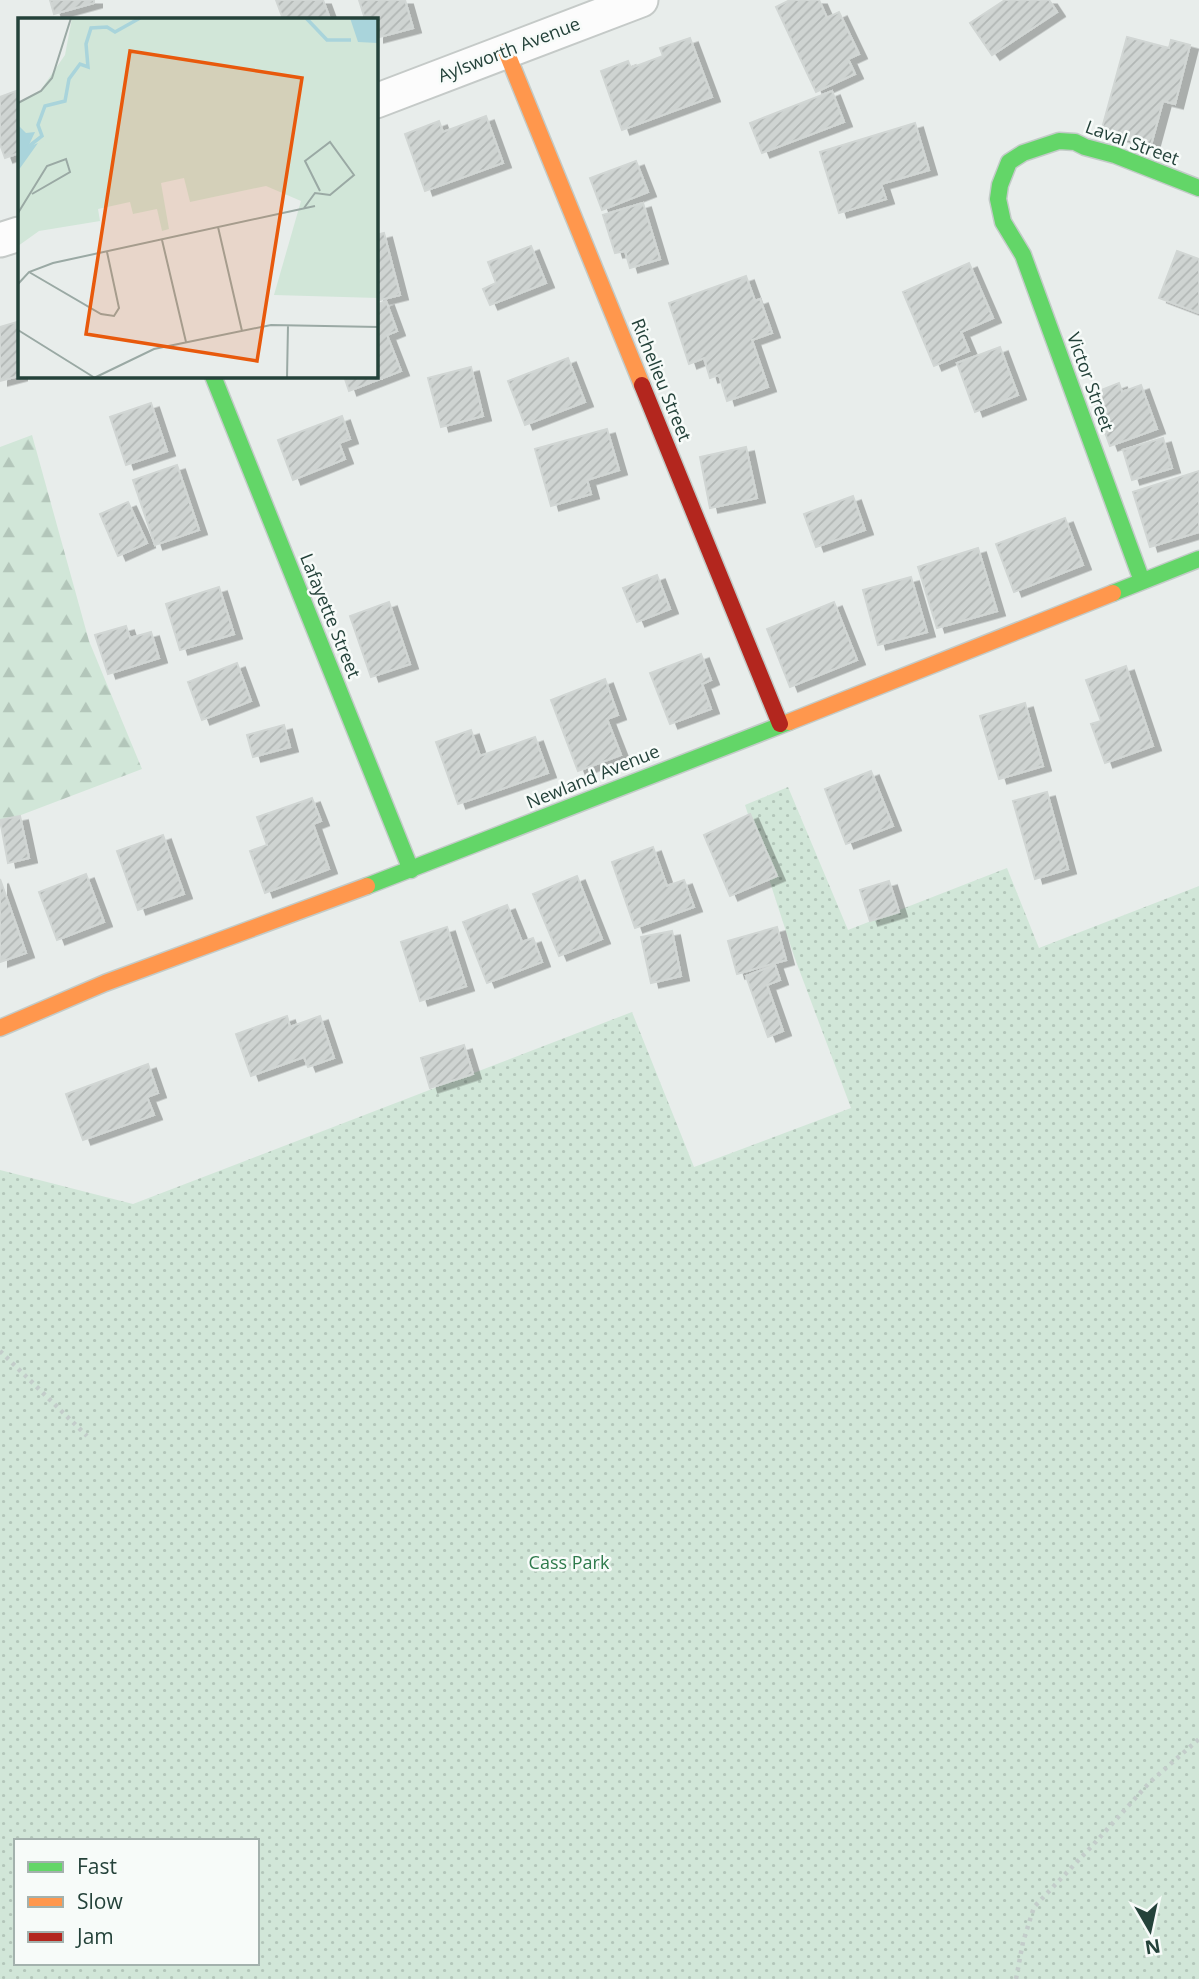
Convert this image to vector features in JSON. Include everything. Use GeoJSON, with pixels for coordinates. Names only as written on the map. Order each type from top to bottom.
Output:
{"type":"FeatureCollection","features":[{"type":"Feature","properties":{"kind":"street","name":"Aylsworth Avenue"},"geometry":{"type":"LineString","coordinates":[[378,100],[641,0]]}},
{"type":"Feature","properties":{"kind":"street","name":"Richelieu Street"},"geometry":{"type":"LineString","coordinates":[[506,51],[779,724]]}},
{"type":"Feature","properties":{"kind":"street","name":"Laval Street"},"geometry":{"type":"LineString","coordinates":[[998,197],[1009,162],[1023,152],[1059,141],[1075,142],[1115,155],[1199,188]]}},
{"type":"Feature","properties":{"kind":"street","name":"Victor Street"},"geometry":{"type":"LineString","coordinates":[[998,197],[1000,214],[1023,255],[1142,582]]}},
{"type":"Feature","properties":{"kind":"street"},"geometry":{"type":"LineString","coordinates":[[0,240],[18,234]]}},
{"type":"Feature","properties":{"kind":"street","name":"Lafayette Street"},"geometry":{"type":"LineString","coordinates":[[214,378],[411,870]]}},
{"type":"Feature","properties":{"kind":"street","name":"Newland Avenue"},"geometry":{"type":"LineString","coordinates":[[0,1028],[104,983],[411,870],[1199,559]]}},
{"type":"Feature","properties":{"kind":"path"},"geometry":{"type":"LineString","coordinates":[[0,1351],[87,1436]]}},
{"type":"Feature","properties":{"kind":"path"},"geometry":{"type":"LineString","coordinates":[[1016,1979],[1023,1942],[1034,1907],[1150,1782],[1199,1738]]}},
{"type":"Feature","properties":{"kind":"green space"},"geometry":{"type":"Polygon","coordinates":[[[32,435],[89,641],[142,769],[0,823],[0,447],[32,435]]]}},
{"type":"Feature","properties":{"kind":"green space","name":"Cass Park"},"geometry":{"type":"Polygon","coordinates":[[[788,787],[848,930],[1007,868],[1039,948],[1199,886],[1199,1979],[0,1979],[0,1170],[133,1204],[632,1012],[694,1167],[851,1108],[794,956],[745,805],[788,787]]]}},
{"type":"Feature","properties":{"kind":"building"},"geometry":{"type":"Polygon","coordinates":[[[50,0],[94,0],[94,3],[54,14],[50,0]]]}},
{"type":"Feature","properties":{"kind":"building"},"geometry":{"type":"Polygon","coordinates":[[[276,0],[323,0],[330,18],[283,18],[276,0]]]}},
{"type":"Feature","properties":{"kind":"building"},"geometry":{"type":"Polygon","coordinates":[[[359,0],[405,0],[413,28],[378,37],[378,18],[365,18],[359,0]]]}},
{"type":"Feature","properties":{"kind":"building"},"geometry":{"type":"Polygon","coordinates":[[[790,0],[819,0],[827,18],[839,12],[859,54],[848,59],[855,74],[816,92],[776,7],[790,0]]]}},
{"type":"Feature","properties":{"kind":"building"},"geometry":{"type":"Polygon","coordinates":[[[1005,0],[1049,0],[1057,12],[992,55],[970,23],[1005,0]]]}},
{"type":"Feature","properties":{"kind":"building"},"geometry":{"type":"Polygon","coordinates":[[[1127,37],[1169,48],[1171,40],[1190,45],[1175,104],[1163,101],[1151,145],[1101,132],[1127,37]]]}},
{"type":"Feature","properties":{"kind":"building"},"geometry":{"type":"Polygon","coordinates":[[[690,38],[712,97],[622,130],[601,71],[628,61],[631,68],[663,56],[660,48],[690,38]]]}},
{"type":"Feature","properties":{"kind":"building"},"geometry":{"type":"Polygon","coordinates":[[[18,90],[18,153],[5,158],[0,144],[0,97],[18,90]]]}},
{"type":"Feature","properties":{"kind":"building"},"geometry":{"type":"Polygon","coordinates":[[[832,91],[844,122],[762,153],[750,123],[832,91]]]}},
{"type":"Feature","properties":{"kind":"building"},"geometry":{"type":"Polygon","coordinates":[[[486,116],[503,163],[425,191],[405,134],[439,121],[443,132],[486,116]]]}},
{"type":"Feature","properties":{"kind":"building"},"geometry":{"type":"Polygon","coordinates":[[[915,123],[929,170],[881,184],[886,199],[839,213],[820,152],[915,123]]]}},
{"type":"Feature","properties":{"kind":"building"},"geometry":{"type":"Polygon","coordinates":[[[636,161],[648,192],[602,210],[590,178],[636,161]]]}},
{"type":"Feature","properties":{"kind":"building"},"geometry":{"type":"Polygon","coordinates":[[[643,203],[660,259],[630,268],[625,251],[615,253],[603,215],[643,203]]]}},
{"type":"Feature","properties":{"kind":"building"},"geometry":{"type":"Polygon","coordinates":[[[384,233],[400,295],[378,300],[378,234],[384,233]]]}},
{"type":"Feature","properties":{"kind":"building"},"geometry":{"type":"Polygon","coordinates":[[[531,246],[546,283],[490,305],[483,289],[496,283],[488,262],[531,246]]]}},
{"type":"Feature","properties":{"kind":"building"},"geometry":{"type":"Polygon","coordinates":[[[1177,251],[1199,259],[1199,313],[1159,298],[1177,251]]]}},
{"type":"Feature","properties":{"kind":"building"},"geometry":{"type":"Polygon","coordinates":[[[969,263],[993,318],[961,332],[969,351],[934,366],[903,292],[969,263]]]}},
{"type":"Feature","properties":{"kind":"building"},"geometry":{"type":"Polygon","coordinates":[[[746,276],[755,301],[760,299],[772,333],[752,340],[768,387],[727,401],[719,375],[710,378],[704,358],[689,364],[669,303],[746,276]]]}},
{"type":"Feature","properties":{"kind":"building"},"geometry":{"type":"Polygon","coordinates":[[[386,301],[397,331],[387,335],[401,371],[349,391],[345,378],[378,378],[378,304],[386,301]]]}},
{"type":"Feature","properties":{"kind":"building"},"geometry":{"type":"Polygon","coordinates":[[[17,322],[18,326],[18,376],[0,381],[0,327],[17,322]]]}},
{"type":"Feature","properties":{"kind":"building"},"geometry":{"type":"Polygon","coordinates":[[[1000,347],[1018,395],[975,412],[957,363],[1000,347]]]}},
{"type":"Feature","properties":{"kind":"building"},"geometry":{"type":"Polygon","coordinates":[[[568,358],[585,402],[525,425],[508,381],[568,358]]]}},
{"type":"Feature","properties":{"kind":"building"},"geometry":{"type":"Polygon","coordinates":[[[471,367],[483,416],[441,427],[428,378],[471,367]]]}},
{"type":"Feature","properties":{"kind":"building"},"geometry":{"type":"Polygon","coordinates":[[[1119,383],[1122,392],[1141,385],[1157,429],[1110,446],[1091,394],[1119,383]]]}},
{"type":"Feature","properties":{"kind":"building"},"geometry":{"type":"Polygon","coordinates":[[[151,403],[167,451],[126,465],[110,417],[151,403]]]}},
{"type":"Feature","properties":{"kind":"building"},"geometry":{"type":"Polygon","coordinates":[[[342,416],[350,439],[339,443],[345,459],[293,480],[278,440],[342,416]]]}},
{"type":"Feature","properties":{"kind":"building"},"geometry":{"type":"Polygon","coordinates":[[[607,429],[619,470],[587,480],[591,494],[551,506],[535,449],[607,429]]]}},
{"type":"Feature","properties":{"kind":"building"},"geometry":{"type":"Polygon","coordinates":[[[1163,438],[1172,468],[1132,480],[1123,450],[1163,438]]]}},
{"type":"Feature","properties":{"kind":"building"},"geometry":{"type":"Polygon","coordinates":[[[746,447],[757,498],[710,508],[700,457],[746,447]]]}},
{"type":"Feature","properties":{"kind":"building"},"geometry":{"type":"Polygon","coordinates":[[[177,465],[199,530],[155,545],[133,480],[177,465]]]}},
{"type":"Feature","properties":{"kind":"building"},"geometry":{"type":"Polygon","coordinates":[[[1199,471],[1199,532],[1150,547],[1133,492],[1199,471]]]}},
{"type":"Feature","properties":{"kind":"building"},"geometry":{"type":"Polygon","coordinates":[[[853,496],[865,530],[816,547],[804,514],[853,496]]]}},
{"type":"Feature","properties":{"kind":"building"},"geometry":{"type":"Polygon","coordinates":[[[128,502],[147,543],[118,556],[100,514],[128,502]]]}},
{"type":"Feature","properties":{"kind":"building"},"geometry":{"type":"Polygon","coordinates":[[[1065,518],[1083,565],[1014,592],[996,544],[1065,518]]]}},
{"type":"Feature","properties":{"kind":"building"},"geometry":{"type":"Polygon","coordinates":[[[978,548],[997,611],[937,628],[918,567],[978,548]]]}},
{"type":"Feature","properties":{"kind":"building"},"geometry":{"type":"Polygon","coordinates":[[[657,575],[670,609],[637,622],[623,588],[657,575]]]}},
{"type":"Feature","properties":{"kind":"building"},"geometry":{"type":"Polygon","coordinates":[[[911,577],[927,632],[878,645],[863,590],[911,577]]]}},
{"type":"Feature","properties":{"kind":"building"},"geometry":{"type":"Polygon","coordinates":[[[219,587],[234,634],[180,650],[166,604],[219,587]]]}},
{"type":"Feature","properties":{"kind":"building"},"geometry":{"type":"Polygon","coordinates":[[[389,602],[410,664],[371,677],[350,616],[389,602]]]}},
{"type":"Feature","properties":{"kind":"building"},"geometry":{"type":"Polygon","coordinates":[[[834,602],[857,660],[790,687],[767,629],[834,602]]]}},
{"type":"Feature","properties":{"kind":"building"},"geometry":{"type":"Polygon","coordinates":[[[126,626],[130,638],[151,632],[159,658],[108,674],[95,635],[126,626]]]}},
{"type":"Feature","properties":{"kind":"building"},"geometry":{"type":"Polygon","coordinates":[[[701,654],[711,680],[702,684],[711,709],[670,724],[650,673],[701,654]]]}},
{"type":"Feature","properties":{"kind":"building"},"geometry":{"type":"Polygon","coordinates":[[[237,663],[251,701],[202,720],[188,682],[237,663]]]}},
{"type":"Feature","properties":{"kind":"building"},"geometry":{"type":"Polygon","coordinates":[[[1126,666],[1153,746],[1105,763],[1091,724],[1101,721],[1086,680],[1126,666]]]}},
{"type":"Feature","properties":{"kind":"building"},"geometry":{"type":"Polygon","coordinates":[[[605,679],[618,715],[607,719],[621,755],[578,771],[551,700],[605,679]]]}},
{"type":"Feature","properties":{"kind":"building"},"geometry":{"type":"Polygon","coordinates":[[[1025,703],[1043,766],[999,779],[980,716],[1025,703]]]}},
{"type":"Feature","properties":{"kind":"building"},"geometry":{"type":"Polygon","coordinates":[[[284,725],[290,747],[253,757],[247,735],[284,725]]]}},
{"type":"Feature","properties":{"kind":"building"},"geometry":{"type":"Polygon","coordinates":[[[471,730],[480,756],[535,737],[548,773],[458,804],[436,742],[471,730]]]}},
{"type":"Feature","properties":{"kind":"building"},"geometry":{"type":"Polygon","coordinates":[[[871,771],[893,826],[846,844],[825,789],[871,771]]]}},
{"type":"Feature","properties":{"kind":"building"},"geometry":{"type":"Polygon","coordinates":[[[1047,792],[1068,869],[1035,879],[1013,801],[1047,792]]]}},
{"type":"Feature","properties":{"kind":"building"},"geometry":{"type":"Polygon","coordinates":[[[312,798],[321,821],[313,824],[329,869],[265,893],[250,851],[267,845],[257,817],[312,798]]]}},
{"type":"Feature","properties":{"kind":"building"},"geometry":{"type":"Polygon","coordinates":[[[750,814],[777,876],[730,896],[704,835],[750,814]]]}},
{"type":"Feature","properties":{"kind":"building"},"geometry":{"type":"Polygon","coordinates":[[[20,816],[29,858],[8,863],[0,820],[20,816]]]}},
{"type":"Feature","properties":{"kind":"building"},"geometry":{"type":"Polygon","coordinates":[[[163,835],[184,894],[138,910],[117,851],[163,835]]]}},
{"type":"Feature","properties":{"kind":"building"},"geometry":{"type":"Polygon","coordinates":[[[653,847],[667,886],[684,880],[694,907],[635,928],[612,862],[653,847]]]}},
{"type":"Feature","properties":{"kind":"building"},"geometry":{"type":"Polygon","coordinates":[[[86,874],[104,922],[57,940],[39,892],[86,874]]]}},
{"type":"Feature","properties":{"kind":"building"},"geometry":{"type":"Polygon","coordinates":[[[577,876],[602,939],[559,956],[533,894],[577,876]]]}},
{"type":"Feature","properties":{"kind":"building"},"geometry":{"type":"Polygon","coordinates":[[[0,879],[26,953],[0,962],[0,879]]]}},
{"type":"Feature","properties":{"kind":"building"},"geometry":{"type":"Polygon","coordinates":[[[889,881],[899,912],[870,921],[860,890],[889,881]]]}},
{"type":"Feature","properties":{"kind":"building"},"geometry":{"type":"Polygon","coordinates":[[[507,905],[522,942],[533,938],[542,962],[487,983],[463,922],[507,905]]]}},
{"type":"Feature","properties":{"kind":"building"},"geometry":{"type":"Polygon","coordinates":[[[447,927],[466,986],[420,1001],[401,942],[447,927]]]}},
{"type":"Feature","properties":{"kind":"building"},"geometry":{"type":"Polygon","coordinates":[[[777,927],[786,960],[737,974],[728,941],[777,927]]]}},
{"type":"Feature","properties":{"kind":"building"},"geometry":{"type":"Polygon","coordinates":[[[672,931],[681,976],[651,983],[641,937],[672,931]]]}},
{"type":"Feature","properties":{"kind":"building"},"geometry":{"type":"Polygon","coordinates":[[[775,965],[780,980],[767,985],[783,1031],[768,1037],[746,976],[775,965]]]}},
{"type":"Feature","properties":{"kind":"building"},"geometry":{"type":"Polygon","coordinates":[[[287,1016],[290,1027],[320,1016],[334,1058],[308,1067],[304,1057],[251,1076],[236,1034],[287,1016]]]}},
{"type":"Feature","properties":{"kind":"building"},"geometry":{"type":"Polygon","coordinates":[[[464,1045],[473,1074],[430,1088],[421,1058],[464,1045]]]}},
{"type":"Feature","properties":{"kind":"building"},"geometry":{"type":"Polygon","coordinates":[[[148,1064],[158,1093],[147,1097],[154,1115],[83,1140],[66,1094],[148,1064]]]}},
{"type":"Feature","properties":{"kind":"traffic: fast"},"geometry":{"type":"LineString","coordinates":[[1142,581],[1023,255],[1003,222],[998,199],[1000,185],[1009,162],[1023,153],[1059,141],[1075,142],[1115,155],[1199,188]]}},
{"type":"Feature","properties":{"kind":"traffic: fast"},"geometry":{"type":"LineString","coordinates":[[214,378],[411,870]]}},
{"type":"Feature","properties":{"kind":"traffic: fast"},"geometry":{"type":"LineString","coordinates":[[1113,593],[1199,559]]}},
{"type":"Feature","properties":{"kind":"traffic: fast"},"geometry":{"type":"LineString","coordinates":[[367,886],[789,722]]}},
{"type":"Feature","properties":{"kind":"traffic: slow"},"geometry":{"type":"LineString","coordinates":[[506,51],[642,385]]}},
{"type":"Feature","properties":{"kind":"traffic: slow"},"geometry":{"type":"LineString","coordinates":[[789,722],[1113,593]]}},
{"type":"Feature","properties":{"kind":"traffic: slow"},"geometry":{"type":"LineString","coordinates":[[0,1028],[105,983],[367,886]]}},
{"type":"Feature","properties":{"kind":"traffic: jam"},"geometry":{"type":"LineString","coordinates":[[642,385],[780,724]]}}]}
